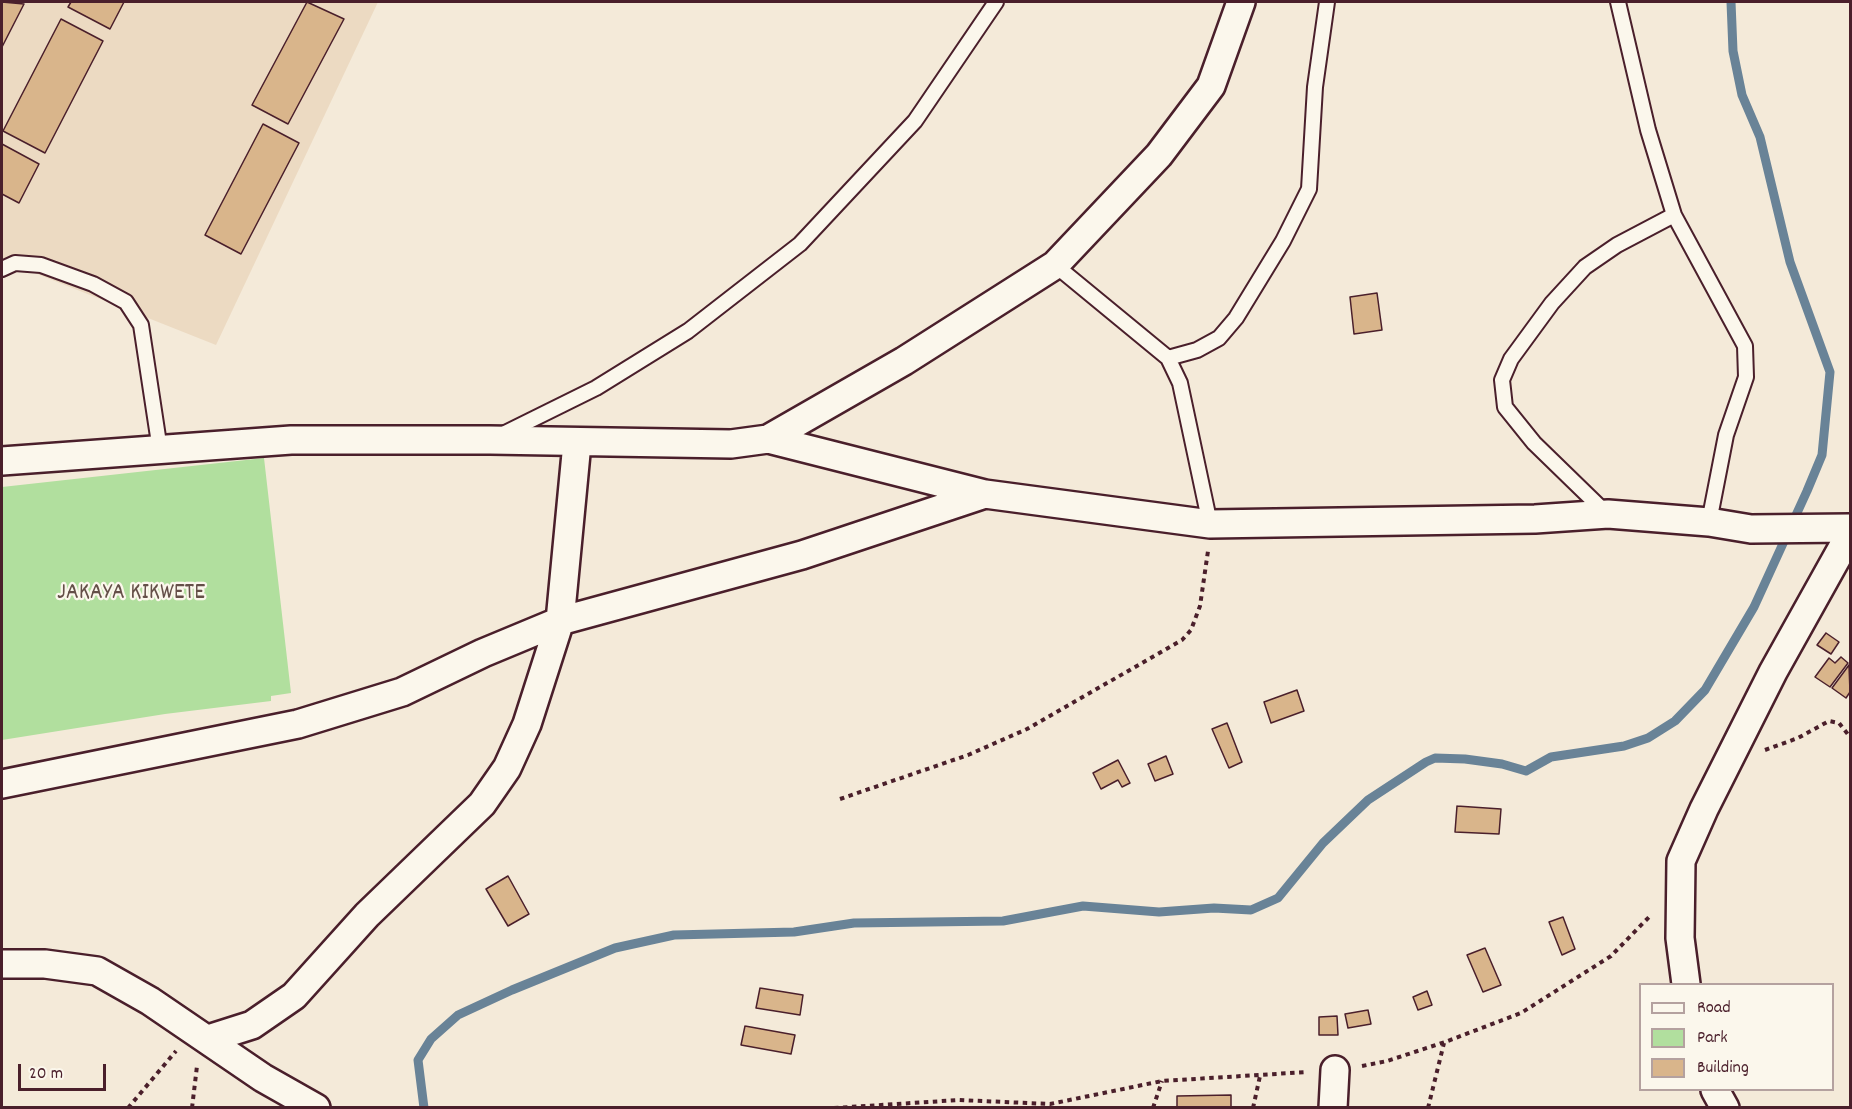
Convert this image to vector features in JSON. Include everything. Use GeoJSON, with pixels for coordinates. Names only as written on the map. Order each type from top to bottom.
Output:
{"type":"FeatureCollection","features":[{"type":"Feature","properties":{"kind":"street"},"geometry":{"type":"LineString","coordinates":[[768,439],[904,361],[1055,265],[1159,155],[1211,86],[1241,2]]}},
{"type":"Feature","properties":{"kind":"street"},"geometry":{"type":"LineString","coordinates":[[2,461],[291,440],[490,440],[731,444],[768,439],[984,494],[1210,524],[1535,519],[1608,514],[1709,522],[1751,529],[1851,528]]}},
{"type":"Feature","properties":{"kind":"street"},"geometry":{"type":"LineString","coordinates":[[201,1034],[252,1025],[294,996],[367,915],[482,804],[507,768],[517,746],[560,621],[577,443]]}},
{"type":"Feature","properties":{"kind":"street"},"geometry":{"type":"LineString","coordinates":[[2,784],[298,724],[402,692],[483,653],[560,621],[802,555],[984,494]]}},
{"type":"Feature","properties":{"kind":"street"},"geometry":{"type":"LineString","coordinates":[[1686,983],[1680,938],[1681,861],[1704,808],[1773,672],[1851,534]]}},
{"type":"Feature","properties":{"kind":"street"},"geometry":{"type":"LineString","coordinates":[[2,964],[45,964],[97,971],[201,1034],[263,1078],[316,1107]]}},
{"type":"Feature","properties":{"kind":"street"},"geometry":{"type":"LineString","coordinates":[[1333,1107],[1335,1070]]}},
{"type":"Feature","properties":{"kind":"street"},"geometry":{"type":"LineString","coordinates":[[1716,1091],[1725,1107]]}},
{"type":"Feature","properties":{"kind":"lane"},"geometry":{"type":"LineString","coordinates":[[490,440],[587,393],[688,331],[800,244],[915,121],[996,2]]}},
{"type":"Feature","properties":{"kind":"lane"},"geometry":{"type":"LineString","coordinates":[[1168,358],[1197,350],[1219,338],[1236,318],[1288,232],[1309,189],[1315,87],[1327,2]]}},
{"type":"Feature","properties":{"kind":"lane"},"geometry":{"type":"LineString","coordinates":[[1618,2],[1648,130],[1674,215],[1745,346],[1746,377],[1726,435],[1709,522]]}},
{"type":"Feature","properties":{"kind":"lane"},"geometry":{"type":"LineString","coordinates":[[1608,514],[1534,443],[1512,416],[1505,407],[1502,380],[1511,358],[1552,303],[1585,267],[1617,245],[1674,215]]}},
{"type":"Feature","properties":{"kind":"lane"},"geometry":{"type":"LineString","coordinates":[[2,269],[15,263],[41,266],[93,284],[126,302],[141,325],[160,450]]}},
{"type":"Feature","properties":{"kind":"lane"},"geometry":{"type":"LineString","coordinates":[[1055,265],[1168,358],[1180,383],[1210,524]]}},
{"type":"Feature","properties":{"kind":"path"},"geometry":{"type":"LineString","coordinates":[[840,799],[968,755],[1027,729],[1182,639],[1191,630],[1200,606],[1207,572],[1210,524]]}},
{"type":"Feature","properties":{"kind":"path"},"geometry":{"type":"LineString","coordinates":[[1728,764],[1798,738],[1828,721],[1839,723],[1851,737]]}},
{"type":"Feature","properties":{"kind":"path"},"geometry":{"type":"LineString","coordinates":[[834,1107],[914,1101],[1050,1104],[1162,1080],[1335,1070],[1387,1061],[1521,1013],[1611,956],[1649,919],[1654,910]]}},
{"type":"Feature","properties":{"kind":"path"},"geometry":{"type":"LineString","coordinates":[[128,1107],[201,1034]]}},
{"type":"Feature","properties":{"kind":"path"},"geometry":{"type":"LineString","coordinates":[[192,1107],[201,1034]]}},
{"type":"Feature","properties":{"kind":"path"},"geometry":{"type":"LineString","coordinates":[[1428,1107],[1445,1042]]}},
{"type":"Feature","properties":{"kind":"path"},"geometry":{"type":"LineString","coordinates":[[1253,1107],[1260,1076]]}},
{"type":"Feature","properties":{"kind":"path"},"geometry":{"type":"LineString","coordinates":[[1153,1107],[1162,1080]]}},
{"type":"Feature","properties":{"kind":"path"},"geometry":{"type":"LineString","coordinates":[[911,1107],[914,1101]]}},
{"type":"Feature","properties":{"kind":"shaded area"},"geometry":{"type":"Polygon","coordinates":[[[2,2],[378,2],[216,345],[2,260],[2,2]]]}},
{"type":"Feature","properties":{"kind":"green space","name":"JAKAYA KIKWETE"},"geometry":{"type":"Polygon","coordinates":[[[264,458],[291,693],[271,696],[271,701],[165,714],[2,740],[2,487],[264,458]]]}},
{"type":"Feature","properties":{"kind":"building"},"geometry":{"type":"Polygon","coordinates":[[[2,2],[24,4],[2,47],[2,2]]]}},
{"type":"Feature","properties":{"kind":"building"},"geometry":{"type":"Polygon","coordinates":[[[71,2],[124,2],[110,29],[68,7],[71,2]]]}},
{"type":"Feature","properties":{"kind":"building"},"geometry":{"type":"Polygon","coordinates":[[[307,2],[344,19],[288,124],[252,105],[307,2]]]}},
{"type":"Feature","properties":{"kind":"building"},"geometry":{"type":"Polygon","coordinates":[[[61,19],[103,41],[45,153],[3,131],[61,19]]]}},
{"type":"Feature","properties":{"kind":"building"},"geometry":{"type":"Polygon","coordinates":[[[263,124],[299,143],[241,254],[205,235],[263,124]]]}},
{"type":"Feature","properties":{"kind":"building"},"geometry":{"type":"Polygon","coordinates":[[[2,144],[39,164],[19,203],[2,194],[2,144]]]}},
{"type":"Feature","properties":{"kind":"building"},"geometry":{"type":"Polygon","coordinates":[[[1377,293],[1382,330],[1354,334],[1350,297],[1377,293]]]}},
{"type":"Feature","properties":{"kind":"building"},"geometry":{"type":"Polygon","coordinates":[[[1826,633],[1839,642],[1831,654],[1817,645],[1826,633]]]}},
{"type":"Feature","properties":{"kind":"building"},"geometry":{"type":"Polygon","coordinates":[[[1841,657],[1848,663],[1830,687],[1815,677],[1829,658],[1835,663],[1841,657]]]}},
{"type":"Feature","properties":{"kind":"building"},"geometry":{"type":"Polygon","coordinates":[[[1849,665],[1850,692],[1846,698],[1832,688],[1849,665]]]}},
{"type":"Feature","properties":{"kind":"building"},"geometry":{"type":"Polygon","coordinates":[[[1297,690],[1304,711],[1271,723],[1264,702],[1297,690]]]}},
{"type":"Feature","properties":{"kind":"building"},"geometry":{"type":"Polygon","coordinates":[[[1227,723],[1242,762],[1229,768],[1212,729],[1227,723]]]}},
{"type":"Feature","properties":{"kind":"building"},"geometry":{"type":"Polygon","coordinates":[[[1166,756],[1173,774],[1155,781],[1148,764],[1166,756]]]}},
{"type":"Feature","properties":{"kind":"building"},"geometry":{"type":"Polygon","coordinates":[[[1118,760],[1130,783],[1122,787],[1118,780],[1101,789],[1093,773],[1118,760]]]}},
{"type":"Feature","properties":{"kind":"building"},"geometry":{"type":"Polygon","coordinates":[[[1457,806],[1501,809],[1499,834],[1455,832],[1457,806]]]}},
{"type":"Feature","properties":{"kind":"building"},"geometry":{"type":"Polygon","coordinates":[[[508,876],[529,914],[508,926],[486,889],[508,876]]]}},
{"type":"Feature","properties":{"kind":"building"},"geometry":{"type":"Polygon","coordinates":[[[1563,917],[1575,949],[1562,955],[1549,922],[1563,917]]]}},
{"type":"Feature","properties":{"kind":"building"},"geometry":{"type":"Polygon","coordinates":[[[1485,948],[1501,985],[1483,992],[1467,955],[1485,948]]]}},
{"type":"Feature","properties":{"kind":"building"},"geometry":{"type":"Polygon","coordinates":[[[760,988],[803,995],[800,1015],[756,1008],[760,988]]]}},
{"type":"Feature","properties":{"kind":"building"},"geometry":{"type":"Polygon","coordinates":[[[1427,991],[1432,1005],[1418,1010],[1413,997],[1427,991]]]}},
{"type":"Feature","properties":{"kind":"building"},"geometry":{"type":"Polygon","coordinates":[[[1368,1010],[1371,1024],[1348,1028],[1345,1014],[1368,1010]]]}},
{"type":"Feature","properties":{"kind":"building"},"geometry":{"type":"Polygon","coordinates":[[[1337,1016],[1338,1035],[1319,1035],[1319,1017],[1337,1016]]]}},
{"type":"Feature","properties":{"kind":"building"},"geometry":{"type":"Polygon","coordinates":[[[745,1026],[795,1035],[791,1054],[741,1045],[745,1026]]]}},
{"type":"Feature","properties":{"kind":"building"},"geometry":{"type":"Polygon","coordinates":[[[1231,1095],[1231,1108],[1177,1108],[1177,1096],[1231,1095]]]}},
{"type":"Feature","properties":{"kind":"waterway"},"geometry":{"type":"LineString","coordinates":[[424,1108],[418,1060],[431,1039],[458,1015],[615,948],[674,935],[794,932],[854,923],[1003,921],[1083,906],[1159,912],[1214,908],[1251,910],[1278,898],[1323,843],[1368,800],[1426,762],[1435,758],[1465,759],[1502,764],[1526,771],[1551,757],[1624,746],[1648,738],[1675,721],[1705,690],[1754,607],[1807,491],[1822,455],[1830,372],[1790,262],[1760,137],[1742,95],[1733,51],[1731,2]]}}]}
